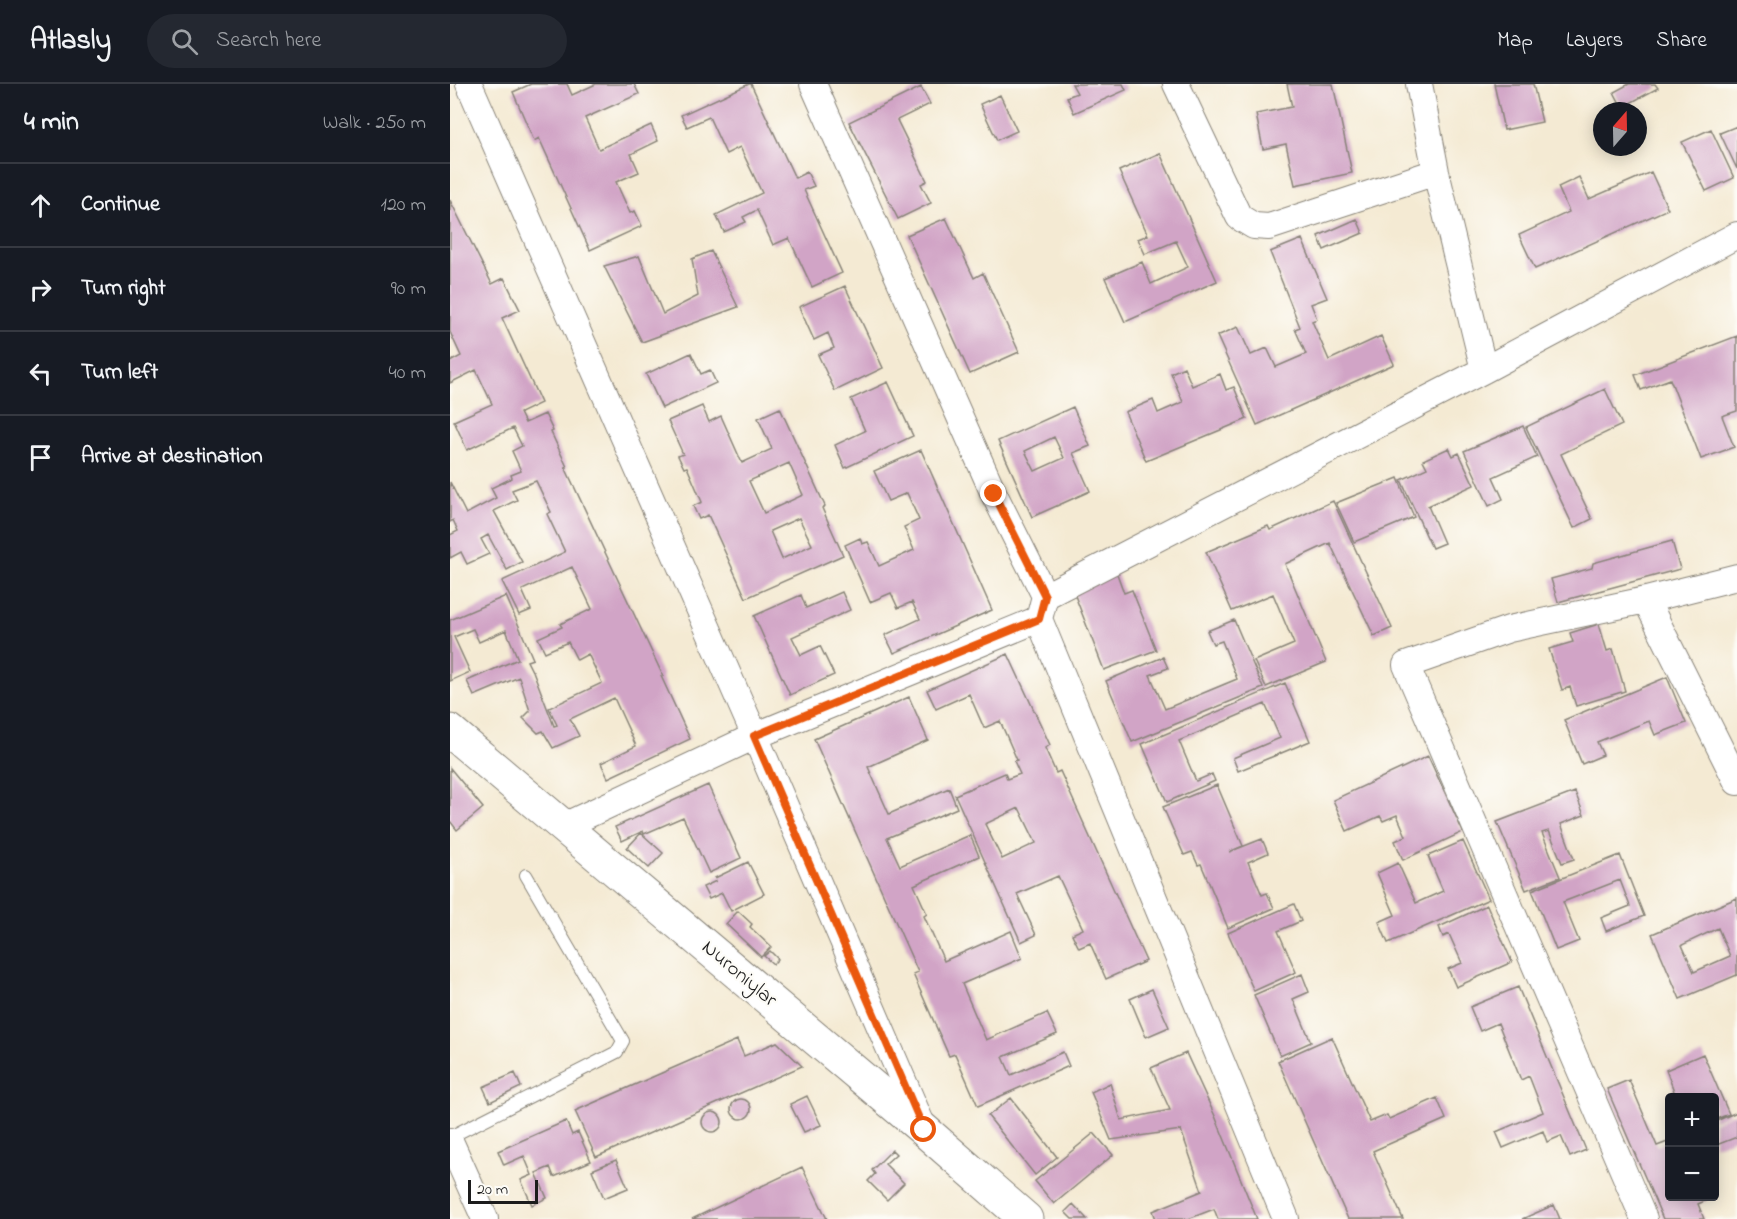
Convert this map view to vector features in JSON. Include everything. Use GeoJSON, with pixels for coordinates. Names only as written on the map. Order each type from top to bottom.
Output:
{"type":"FeatureCollection","features":[{"type":"Feature","properties":{"kind":"main road","name":"Nuroniylar"},"geometry":{"type":"LineString","coordinates":[[450,731],[924,1130],[1026,1219]]}},
{"type":"Feature","properties":{"kind":"street"},"geometry":{"type":"LineString","coordinates":[[469,84],[924,1130]]}},
{"type":"Feature","properties":{"kind":"street"},"geometry":{"type":"LineString","coordinates":[[813,84],[1042,608],[1286,1219]]}},
{"type":"Feature","properties":{"kind":"street"},"geometry":{"type":"LineString","coordinates":[[1176,84],[1239,217],[1254,226],[1269,227],[1436,172]]}},
{"type":"Feature","properties":{"kind":"street"},"geometry":{"type":"LineString","coordinates":[[1419,84],[1436,172],[1484,370]]}},
{"type":"Feature","properties":{"kind":"street"},"geometry":{"type":"LineString","coordinates":[[564,826],[754,736],[1042,608],[1737,235]]}},
{"type":"Feature","properties":{"kind":"street"},"geometry":{"type":"LineString","coordinates":[[1644,1219],[1406,665],[1509,629],[1646,600],[1737,577]]}},
{"type":"Feature","properties":{"kind":"street"},"geometry":{"type":"LineString","coordinates":[[1646,600],[1737,782]]}},
{"type":"Feature","properties":{"kind":"street"},"geometry":{"type":"LineString","coordinates":[[450,1139],[485,1219]]}},
{"type":"Feature","properties":{"kind":"lane"},"geometry":{"type":"LineString","coordinates":[[450,1139],[617,1053],[623,1041],[526,875]]}},
{"type":"Feature","properties":{"kind":"building"},"geometry":{"type":"Polygon","coordinates":[[[531,84],[567,84],[572,95],[596,84],[634,84],[639,94],[585,118],[599,149],[651,125],[658,141],[631,154],[639,172],[616,182],[630,213],[635,211],[642,226],[590,250],[539,138],[534,141],[513,92],[531,84]]]}},
{"type":"Feature","properties":{"kind":"building"},"geometry":{"type":"Polygon","coordinates":[[[749,84],[795,178],[807,172],[814,186],[804,190],[842,273],[812,287],[789,238],[773,245],[757,210],[743,217],[746,222],[724,232],[716,215],[762,193],[740,147],[726,154],[709,117],[687,127],[681,115],[749,84]]]}},
{"type":"Feature","properties":{"kind":"building"},"geometry":{"type":"Polygon","coordinates":[[[1072,84],[1123,84],[1126,90],[1074,113],[1067,97],[1077,93],[1072,84]]]}},
{"type":"Feature","properties":{"kind":"building"},"geometry":{"type":"Polygon","coordinates":[[[1287,84],[1333,84],[1352,173],[1295,185],[1286,144],[1263,149],[1256,114],[1292,107],[1287,84]]]}},
{"type":"Feature","properties":{"kind":"building"},"geometry":{"type":"Polygon","coordinates":[[[1494,84],[1533,84],[1542,122],[1504,130],[1494,84]]]}},
{"type":"Feature","properties":{"kind":"building"},"geometry":{"type":"Polygon","coordinates":[[[1629,84],[1655,84],[1658,88],[1632,102],[1619,102],[1614,92],[1629,84]]]}},
{"type":"Feature","properties":{"kind":"building"},"geometry":{"type":"Polygon","coordinates":[[[921,87],[930,104],[897,120],[927,181],[921,184],[931,203],[898,219],[849,122],[921,87]]]}},
{"type":"Feature","properties":{"kind":"building"},"geometry":{"type":"Polygon","coordinates":[[[1000,95],[1017,131],[997,140],[980,104],[1000,95]]]}},
{"type":"Feature","properties":{"kind":"building"},"geometry":{"type":"Polygon","coordinates":[[[1737,126],[1737,169],[1720,133],[1737,126]]]}},
{"type":"Feature","properties":{"kind":"building"},"geometry":{"type":"Polygon","coordinates":[[[1711,129],[1734,178],[1706,191],[1682,142],[1711,129]]]}},
{"type":"Feature","properties":{"kind":"building"},"geometry":{"type":"Polygon","coordinates":[[[1160,153],[1217,281],[1125,322],[1105,278],[1142,262],[1151,284],[1188,267],[1176,241],[1145,254],[1138,239],[1148,235],[1119,171],[1160,153]]]}},
{"type":"Feature","properties":{"kind":"building"},"geometry":{"type":"Polygon","coordinates":[[[1651,172],[1668,209],[1535,269],[1519,235],[1569,212],[1558,187],[1579,177],[1589,199],[1651,172]]]}},
{"type":"Feature","properties":{"kind":"building"},"geometry":{"type":"Polygon","coordinates":[[[450,200],[492,284],[504,278],[520,310],[502,318],[541,403],[520,413],[525,423],[545,414],[567,467],[565,467],[690,739],[608,778],[601,763],[636,746],[614,698],[570,719],[579,736],[553,748],[543,731],[538,733],[523,718],[530,711],[519,677],[474,696],[467,681],[518,659],[506,630],[479,642],[473,629],[454,637],[470,672],[450,681],[450,620],[506,596],[533,659],[527,661],[554,726],[557,725],[549,708],[602,683],[588,654],[577,660],[568,642],[545,652],[538,638],[562,627],[560,624],[592,609],[572,567],[522,590],[531,610],[519,615],[502,581],[565,552],[547,514],[551,512],[536,481],[512,490],[517,500],[494,511],[522,562],[507,570],[488,535],[481,539],[489,554],[467,564],[461,552],[450,558],[450,535],[458,531],[453,520],[450,522],[450,482],[466,514],[496,498],[491,488],[521,471],[512,451],[522,446],[513,428],[467,450],[454,421],[492,404],[476,370],[450,383],[450,362],[461,356],[450,332],[450,200]]]}},
{"type":"Feature","properties":{"kind":"building"},"geometry":{"type":"Polygon","coordinates":[[[946,218],[974,278],[983,273],[1019,352],[970,374],[907,235],[946,218]]]}},
{"type":"Feature","properties":{"kind":"building"},"geometry":{"type":"Polygon","coordinates":[[[1357,219],[1363,233],[1324,250],[1318,236],[1357,219]]]}},
{"type":"Feature","properties":{"kind":"building"},"geometry":{"type":"Polygon","coordinates":[[[1302,239],[1327,298],[1311,304],[1317,319],[1312,321],[1329,360],[1381,336],[1394,364],[1257,425],[1217,336],[1238,327],[1251,355],[1267,348],[1276,367],[1306,354],[1295,329],[1300,327],[1270,252],[1302,239]]]}},
{"type":"Feature","properties":{"kind":"building"},"geometry":{"type":"Polygon","coordinates":[[[711,251],[738,307],[642,342],[604,266],[639,256],[663,314],[698,296],[692,259],[711,251]]]}},
{"type":"Feature","properties":{"kind":"building"},"geometry":{"type":"Polygon","coordinates":[[[845,286],[883,368],[835,391],[818,355],[834,348],[828,333],[814,340],[799,307],[845,286]]]}},
{"type":"Feature","properties":{"kind":"building"},"geometry":{"type":"Polygon","coordinates":[[[1737,336],[1737,411],[1722,416],[1734,447],[1701,459],[1670,379],[1641,390],[1635,375],[1737,336]]]}},
{"type":"Feature","properties":{"kind":"building"},"geometry":{"type":"Polygon","coordinates":[[[691,353],[701,374],[710,370],[716,383],[662,408],[646,374],[691,353]]]}},
{"type":"Feature","properties":{"kind":"building"},"geometry":{"type":"Polygon","coordinates":[[[1184,367],[1192,386],[1220,374],[1226,390],[1234,387],[1247,419],[1146,461],[1125,412],[1153,400],[1158,413],[1183,402],[1171,373],[1184,367]]]}},
{"type":"Feature","properties":{"kind":"building"},"geometry":{"type":"Polygon","coordinates":[[[888,382],[913,436],[845,468],[835,445],[865,431],[851,399],[888,382]]]}},
{"type":"Feature","properties":{"kind":"building"},"geometry":{"type":"Polygon","coordinates":[[[1605,389],[1622,425],[1561,454],[1592,519],[1574,528],[1526,427],[1605,389]]]}},
{"type":"Feature","properties":{"kind":"building"},"geometry":{"type":"Polygon","coordinates":[[[702,406],[709,422],[721,416],[742,463],[772,449],[758,418],[780,408],[825,506],[822,508],[843,555],[746,598],[708,515],[699,519],[693,506],[702,502],[687,467],[684,468],[678,456],[683,454],[668,421],[702,406]],[[789,463],[749,481],[764,513],[803,495],[789,463]],[[799,518],[770,531],[782,559],[812,545],[799,518]]]}},
{"type":"Feature","properties":{"kind":"building"},"geometry":{"type":"Polygon","coordinates":[[[1073,407],[1090,446],[1073,453],[1090,491],[1032,517],[998,441],[1073,407]],[[1054,437],[1025,451],[1035,471],[1064,458],[1054,437]]]}},
{"type":"Feature","properties":{"kind":"building"},"geometry":{"type":"Polygon","coordinates":[[[1523,426],[1537,457],[1493,477],[1503,499],[1489,506],[1464,451],[1523,426]]]}},
{"type":"Feature","properties":{"kind":"building"},"geometry":{"type":"Polygon","coordinates":[[[1449,448],[1453,456],[1459,453],[1474,485],[1428,506],[1444,543],[1432,548],[1401,480],[1427,468],[1423,460],[1449,448]]]}},
{"type":"Feature","properties":{"kind":"building"},"geometry":{"type":"Polygon","coordinates":[[[921,450],[992,610],[894,653],[885,635],[920,619],[912,602],[898,608],[891,593],[870,602],[845,545],[860,538],[862,544],[868,542],[879,566],[914,550],[904,527],[919,520],[907,493],[888,501],[874,471],[921,450]]]}},
{"type":"Feature","properties":{"kind":"building"},"geometry":{"type":"Polygon","coordinates":[[[1398,478],[1414,517],[1354,542],[1336,503],[1398,478]]]}},
{"type":"Feature","properties":{"kind":"building"},"geometry":{"type":"Polygon","coordinates":[[[1333,501],[1392,628],[1374,636],[1330,543],[1285,564],[1326,662],[1266,687],[1254,661],[1294,644],[1273,594],[1232,611],[1206,552],[1268,526],[1270,530],[1333,501]]]}},
{"type":"Feature","properties":{"kind":"building"},"geometry":{"type":"Polygon","coordinates":[[[1672,541],[1680,569],[1558,602],[1551,579],[1592,568],[1593,563],[1672,541]]]}},
{"type":"Feature","properties":{"kind":"building"},"geometry":{"type":"Polygon","coordinates":[[[1116,571],[1124,593],[1132,590],[1156,650],[1104,670],[1072,588],[1116,571]]]}},
{"type":"Feature","properties":{"kind":"building"},"geometry":{"type":"Polygon","coordinates":[[[842,592],[850,610],[792,637],[801,655],[820,646],[834,675],[790,695],[754,616],[801,595],[806,608],[842,592]]]}},
{"type":"Feature","properties":{"kind":"building"},"geometry":{"type":"Polygon","coordinates":[[[1234,620],[1263,688],[1132,742],[1106,681],[1163,657],[1168,668],[1150,675],[1165,709],[1237,679],[1222,641],[1213,644],[1207,631],[1234,620]]]}},
{"type":"Feature","properties":{"kind":"building"},"geometry":{"type":"Polygon","coordinates":[[[1599,624],[1607,651],[1613,649],[1625,691],[1576,706],[1570,687],[1562,690],[1549,649],[1573,642],[1570,633],[1599,624]]]}},
{"type":"Feature","properties":{"kind":"building"},"geometry":{"type":"Polygon","coordinates":[[[1008,654],[1050,745],[1045,748],[1056,773],[1060,771],[1146,961],[1106,979],[1090,943],[1079,948],[1072,934],[1083,929],[1058,876],[1017,894],[1036,935],[1021,942],[955,795],[1005,773],[1007,779],[1020,774],[1014,761],[1017,760],[1000,721],[984,728],[969,694],[936,709],[927,690],[1008,654]],[[1019,808],[985,824],[1002,859],[1036,843],[1019,808]]]}},
{"type":"Feature","properties":{"kind":"building"},"geometry":{"type":"Polygon","coordinates":[[[1667,677],[1686,723],[1655,735],[1649,721],[1597,742],[1603,755],[1582,764],[1564,720],[1667,677]]]}},
{"type":"Feature","properties":{"kind":"building"},"geometry":{"type":"Polygon","coordinates":[[[1285,683],[1310,741],[1238,771],[1233,758],[1280,738],[1265,704],[1179,741],[1196,781],[1212,774],[1215,781],[1167,802],[1142,744],[1285,683]]]}},
{"type":"Feature","properties":{"kind":"building"},"geometry":{"type":"Polygon","coordinates":[[[909,697],[928,740],[868,767],[889,814],[949,788],[957,808],[887,838],[900,866],[970,835],[979,856],[914,885],[927,914],[924,916],[944,961],[1011,931],[1022,958],[962,984],[986,1040],[1047,1013],[1057,1034],[1003,1057],[1011,1075],[1063,1052],[1069,1066],[978,1106],[955,1054],[949,1056],[913,974],[918,972],[814,739],[909,697]]]}},
{"type":"Feature","properties":{"kind":"building"},"geometry":{"type":"Polygon","coordinates":[[[1428,756],[1463,832],[1403,860],[1395,841],[1406,836],[1397,815],[1383,821],[1380,816],[1347,831],[1333,800],[1428,756]]]}},
{"type":"Feature","properties":{"kind":"building"},"geometry":{"type":"Polygon","coordinates":[[[450,768],[483,808],[457,830],[450,821],[450,768]]]}},
{"type":"Feature","properties":{"kind":"building"},"geometry":{"type":"Polygon","coordinates":[[[708,785],[741,858],[709,873],[683,817],[622,841],[615,827],[708,785]]]}},
{"type":"Feature","properties":{"kind":"building"},"geometry":{"type":"Polygon","coordinates":[[[1217,785],[1243,846],[1229,852],[1262,839],[1268,853],[1248,862],[1262,895],[1267,893],[1274,908],[1228,928],[1201,864],[1198,865],[1192,852],[1184,855],[1163,807],[1217,785]]]}},
{"type":"Feature","properties":{"kind":"building"},"geometry":{"type":"Polygon","coordinates":[[[1575,792],[1584,815],[1561,824],[1574,859],[1562,863],[1549,831],[1542,833],[1560,877],[1526,890],[1497,822],[1575,792]]]}},
{"type":"Feature","properties":{"kind":"building"},"geometry":{"type":"Polygon","coordinates":[[[641,833],[663,853],[649,868],[627,848],[641,833]]]}},
{"type":"Feature","properties":{"kind":"building"},"geometry":{"type":"Polygon","coordinates":[[[1463,841],[1489,899],[1388,943],[1379,922],[1395,915],[1377,873],[1398,863],[1416,903],[1443,891],[1428,856],[1463,841]]]}},
{"type":"Feature","properties":{"kind":"building"},"geometry":{"type":"Polygon","coordinates":[[[1620,855],[1644,916],[1606,931],[1601,918],[1630,906],[1620,880],[1563,902],[1579,941],[1556,950],[1532,890],[1620,855]]]}},
{"type":"Feature","properties":{"kind":"building"},"geometry":{"type":"Polygon","coordinates":[[[748,862],[764,894],[731,911],[722,893],[709,899],[703,887],[716,881],[715,878],[748,862]]]}},
{"type":"Feature","properties":{"kind":"building"},"geometry":{"type":"Polygon","coordinates":[[[1737,898],[1737,975],[1680,999],[1652,934],[1737,898]],[[1718,928],[1682,945],[1694,972],[1730,956],[1718,928]]]}},
{"type":"Feature","properties":{"kind":"building"},"geometry":{"type":"Polygon","coordinates":[[[1294,904],[1301,921],[1278,931],[1296,972],[1254,991],[1228,933],[1294,904]]]}},
{"type":"Feature","properties":{"kind":"building"},"geometry":{"type":"Polygon","coordinates":[[[1487,905],[1512,962],[1456,987],[1448,969],[1462,963],[1449,934],[1443,937],[1439,927],[1487,905]]]}},
{"type":"Feature","properties":{"kind":"building"},"geometry":{"type":"Polygon","coordinates":[[[738,911],[752,924],[750,927],[771,947],[761,957],[726,924],[738,911]]]}},
{"type":"Feature","properties":{"kind":"building"},"geometry":{"type":"Polygon","coordinates":[[[770,951],[778,959],[773,964],[764,956],[770,951]]]}},
{"type":"Feature","properties":{"kind":"building"},"geometry":{"type":"Polygon","coordinates":[[[1302,974],[1309,992],[1293,999],[1311,1042],[1280,1056],[1254,995],[1302,974]]]}},
{"type":"Feature","properties":{"kind":"building"},"geometry":{"type":"Polygon","coordinates":[[[1518,987],[1586,1150],[1570,1157],[1561,1136],[1547,1142],[1543,1131],[1503,1148],[1496,1132],[1543,1112],[1529,1076],[1521,1080],[1498,1023],[1480,1031],[1470,1007],[1518,987]]]}},
{"type":"Feature","properties":{"kind":"building"},"geometry":{"type":"Polygon","coordinates":[[[1152,989],[1169,1027],[1146,1037],[1130,999],[1152,989]]]}},
{"type":"Feature","properties":{"kind":"building"},"geometry":{"type":"Polygon","coordinates":[[[1332,1037],[1370,1122],[1387,1115],[1389,1119],[1437,1098],[1446,1119],[1373,1151],[1403,1219],[1348,1219],[1278,1061],[1332,1037]]]}},
{"type":"Feature","properties":{"kind":"building"},"geometry":{"type":"Polygon","coordinates":[[[737,1040],[744,1056],[777,1042],[802,1066],[596,1157],[575,1111],[737,1040]]]}},
{"type":"Feature","properties":{"kind":"building"},"geometry":{"type":"Polygon","coordinates":[[[1186,1053],[1215,1116],[1257,1219],[1218,1219],[1214,1209],[1188,1219],[1156,1219],[1153,1211],[1202,1191],[1181,1130],[1111,1140],[1091,1092],[1110,1083],[1121,1120],[1170,1110],[1151,1068],[1186,1053]]]}},
{"type":"Feature","properties":{"kind":"building"},"geometry":{"type":"Polygon","coordinates":[[[1703,1054],[1729,1114],[1719,1118],[1719,1093],[1668,1093],[1674,1091],[1666,1070],[1703,1054]]]}},
{"type":"Feature","properties":{"kind":"building"},"geometry":{"type":"Polygon","coordinates":[[[515,1073],[521,1087],[490,1102],[483,1087],[515,1073]]]}},
{"type":"Feature","properties":{"kind":"building"},"geometry":{"type":"Polygon","coordinates":[[[1629,1080],[1657,1146],[1665,1143],[1665,1201],[1705,1201],[1698,1204],[1704,1219],[1663,1219],[1607,1089],[1629,1080]]]}},
{"type":"Feature","properties":{"kind":"building"},"geometry":{"type":"Polygon","coordinates":[[[807,1096],[821,1125],[804,1132],[790,1104],[807,1096]]]}},
{"type":"Feature","properties":{"kind":"building"},"geometry":{"type":"Polygon","coordinates":[[[1011,1098],[1057,1157],[1035,1175],[988,1116],[1011,1098]]]}},
{"type":"Feature","properties":{"kind":"building"},"geometry":{"type":"Polygon","coordinates":[[[741,1099],[748,1102],[751,1109],[748,1116],[741,1119],[734,1116],[731,1109],[734,1102],[741,1099]]]}},
{"type":"Feature","properties":{"kind":"building"},"geometry":{"type":"Polygon","coordinates":[[[712,1112],[719,1115],[722,1122],[719,1129],[712,1132],[705,1129],[702,1122],[705,1115],[712,1112]]]}},
{"type":"Feature","properties":{"kind":"building"},"geometry":{"type":"Polygon","coordinates":[[[1737,1112],[1737,1137],[1719,1144],[1719,1120],[1737,1112]]]}},
{"type":"Feature","properties":{"kind":"building"},"geometry":{"type":"Polygon","coordinates":[[[566,1121],[572,1135],[578,1132],[591,1161],[554,1177],[550,1167],[536,1173],[547,1198],[532,1205],[521,1180],[532,1175],[524,1156],[504,1165],[498,1151],[566,1121]]]}},
{"type":"Feature","properties":{"kind":"building"},"geometry":{"type":"Polygon","coordinates":[[[1094,1133],[1113,1155],[1054,1204],[1035,1181],[1094,1133]]]}},
{"type":"Feature","properties":{"kind":"building"},"geometry":{"type":"Polygon","coordinates":[[[892,1150],[896,1154],[885,1164],[904,1183],[887,1200],[868,1181],[875,1174],[872,1170],[892,1150]]]}},
{"type":"Feature","properties":{"kind":"building"},"geometry":{"type":"Polygon","coordinates":[[[616,1160],[628,1188],[604,1198],[592,1170],[616,1160]]]}},
{"type":"Feature","properties":{"kind":"building"},"geometry":{"type":"Polygon","coordinates":[[[802,1167],[827,1219],[692,1219],[802,1167]]]}},
{"type":"Feature","properties":{"kind":"building"},"geometry":{"type":"Polygon","coordinates":[[[1073,1204],[1087,1219],[1072,1219],[1065,1212],[1073,1204]]]}},
{"type":"Feature","properties":{"kind":"building"},"geometry":{"type":"Polygon","coordinates":[[[1554,1205],[1560,1219],[1522,1219],[1554,1205]]]}},
{"type":"Feature","properties":{"kind":"route"},"geometry":{"type":"LineString","coordinates":[[924,1130],[754,736],[1039,619],[1045,596],[994,494]]}}]}
